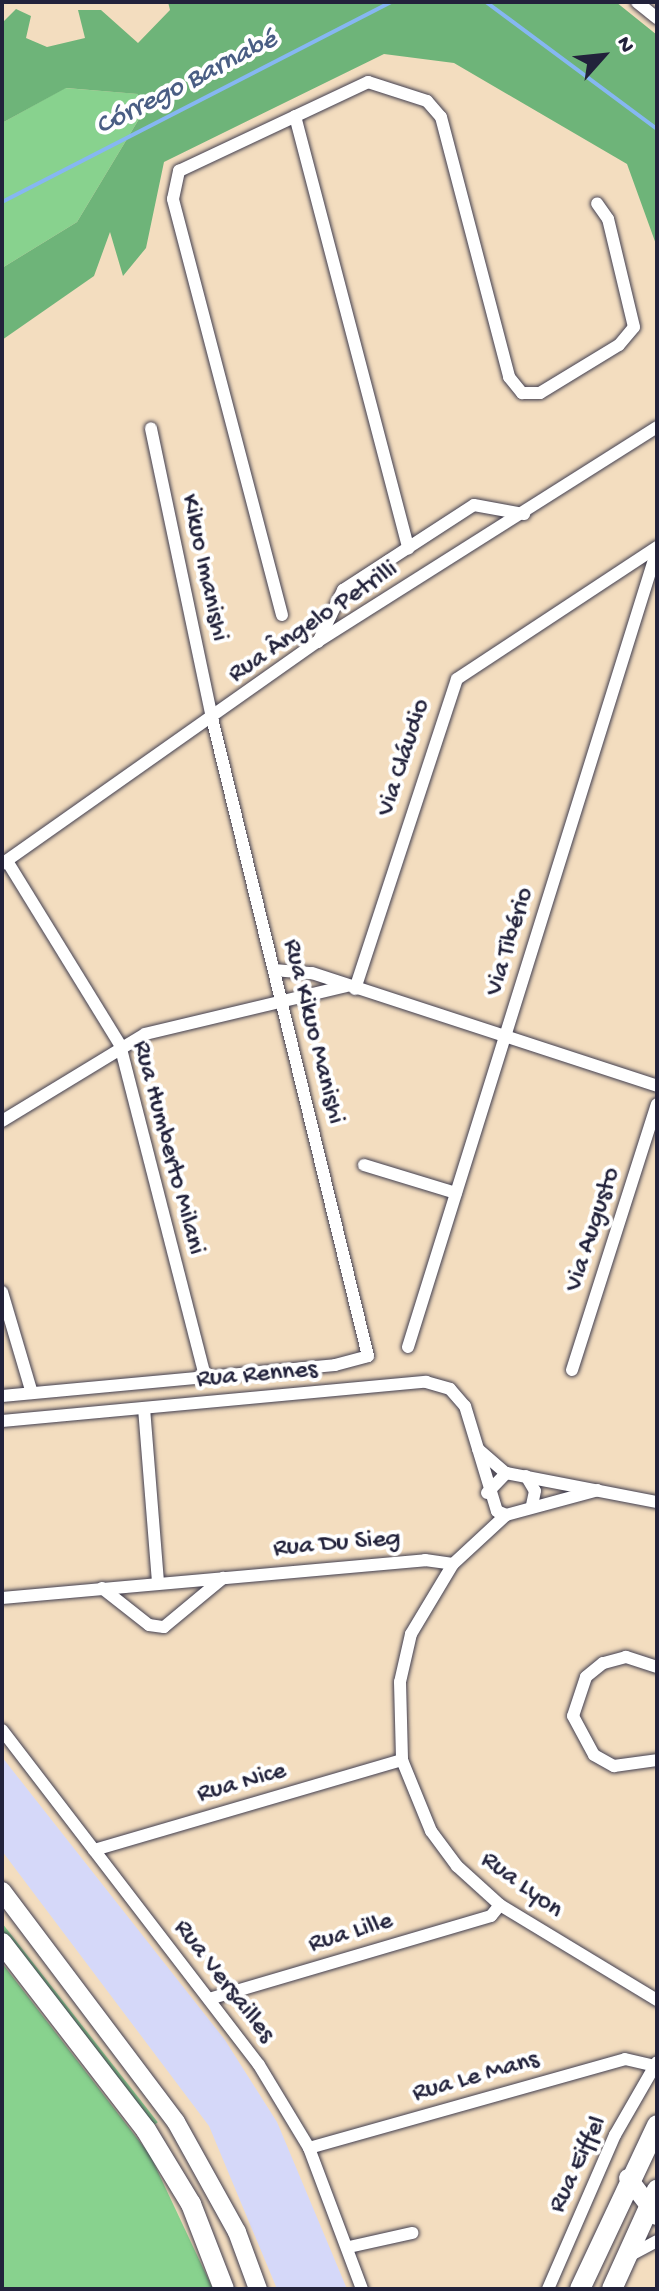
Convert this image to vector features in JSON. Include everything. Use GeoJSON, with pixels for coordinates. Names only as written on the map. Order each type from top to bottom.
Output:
{"type":"FeatureCollection","features":[{"type":"Feature","properties":{"kind":"main road"},"geometry":{"type":"LineString","coordinates":[[2,1943],[146,2130],[191,2204],[224,2289]]}},
{"type":"Feature","properties":{"kind":"main road"},"geometry":{"type":"LineString","coordinates":[[580,2289],[628,2178],[657,2125]]}},
{"type":"Feature","properties":{"kind":"main road"},"geometry":{"type":"LineString","coordinates":[[612,2289],[624,2259],[654,2204]]}},
{"type":"Feature","properties":{"kind":"street"},"geometry":{"type":"LineString","coordinates":[[637,2],[657,18]]}},
{"type":"Feature","properties":{"kind":"street"},"geometry":{"type":"LineString","coordinates":[[282,615],[173,199],[179,171],[368,82],[427,101],[441,117],[509,377],[522,393],[540,393],[619,345],[634,327],[608,219],[597,203]]}},
{"type":"Feature","properties":{"kind":"street"},"geometry":{"type":"LineString","coordinates":[[295,116],[408,548]]}},
{"type":"Feature","properties":{"kind":"street","name":"Rua Ângelo Petrilli"},"geometry":{"type":"LineString","coordinates":[[4,862],[317,642],[524,514],[657,427]]}},
{"type":"Feature","properties":{"kind":"street","name":"Kikuo Imanishi"},"geometry":{"type":"LineString","coordinates":[[151,428],[212,718]]}},
{"type":"Feature","properties":{"kind":"street"},"geometry":{"type":"LineString","coordinates":[[317,642],[343,590],[474,505],[524,514]]}},
{"type":"Feature","properties":{"kind":"street","name":"Via Cláudio"},"geometry":{"type":"LineString","coordinates":[[350,988],[457,679],[657,549]]}},
{"type":"Feature","properties":{"kind":"street","name":"Via Tibério"},"geometry":{"type":"LineString","coordinates":[[408,1347],[657,549]]}},
{"type":"Feature","properties":{"kind":"street","name":"Rua Kikuo Manishi"},"geometry":{"type":"LineString","coordinates":[[205,1377],[368,1356],[212,718]]}},
{"type":"Feature","properties":{"kind":"street","name":"Rua Humberto Milani"},"geometry":{"type":"LineString","coordinates":[[4,862],[120,1045],[205,1377]]}},
{"type":"Feature","properties":{"kind":"street"},"geometry":{"type":"LineString","coordinates":[[274,970],[350,988],[657,1086]]}},
{"type":"Feature","properties":{"kind":"street"},"geometry":{"type":"LineString","coordinates":[[2,1121],[120,1045],[281,1001],[350,988]]}},
{"type":"Feature","properties":{"kind":"street","name":"Via Augusto"},"geometry":{"type":"LineString","coordinates":[[572,1370],[657,1104]]}},
{"type":"Feature","properties":{"kind":"street"},"geometry":{"type":"LineString","coordinates":[[364,1165],[456,1193]]}},
{"type":"Feature","properties":{"kind":"street"},"geometry":{"type":"LineString","coordinates":[[2,1292],[32,1393]]}},
{"type":"Feature","properties":{"kind":"street"},"geometry":{"type":"LineString","coordinates":[[2,1396],[205,1377]]}},
{"type":"Feature","properties":{"kind":"street","name":"Rua Rennes"},"geometry":{"type":"LineString","coordinates":[[2,1421],[426,1382],[450,1389],[465,1406],[487,1493]]}},
{"type":"Feature","properties":{"kind":"street"},"geometry":{"type":"LineString","coordinates":[[144,1408],[158,1583]]}},
{"type":"Feature","properties":{"kind":"street"},"geometry":{"type":"LineString","coordinates":[[476,1446],[506,1473],[487,1493],[506,1515]]}},
{"type":"Feature","properties":{"kind":"street","name":"Rua Lyon"},"geometry":{"type":"LineString","coordinates":[[506,1473],[657,1502]]}},
{"type":"Feature","properties":{"kind":"street"},"geometry":{"type":"LineString","coordinates":[[526,1476],[535,1491],[532,1505]]}},
{"type":"Feature","properties":{"kind":"street","name":"Rua Lyon"},"geometry":{"type":"LineString","coordinates":[[598,1490],[532,1505],[506,1515],[453,1564],[411,1634],[400,1682],[402,1760],[431,1831],[500,1905],[657,2000]]}},
{"type":"Feature","properties":{"kind":"street","name":"Rua Du Sieg"},"geometry":{"type":"LineString","coordinates":[[2,1598],[425,1560],[453,1564]]}},
{"type":"Feature","properties":{"kind":"street"},"geometry":{"type":"LineString","coordinates":[[102,1588],[149,1625],[164,1627],[224,1577]]}},
{"type":"Feature","properties":{"kind":"street"},"geometry":{"type":"LineString","coordinates":[[657,1667],[626,1657],[603,1663],[586,1677],[573,1716],[594,1755],[635,1767],[657,1760]]}},
{"type":"Feature","properties":{"kind":"street","name":"Rua Versailles"},"geometry":{"type":"LineString","coordinates":[[2,1730],[209,1999],[309,2148],[349,2247],[362,2289]]}},
{"type":"Feature","properties":{"kind":"street","name":"Rua Nice"},"geometry":{"type":"LineString","coordinates":[[94,1850],[402,1760]]}},
{"type":"Feature","properties":{"kind":"street"},"geometry":{"type":"LineString","coordinates":[[2,1891],[176,2122],[230,2219],[258,2289]]}},
{"type":"Feature","properties":{"kind":"street","name":"Rua Lille"},"geometry":{"type":"LineString","coordinates":[[209,1999],[491,1916],[500,1905]]}},
{"type":"Feature","properties":{"kind":"street","name":"Rua Le Mans"},"geometry":{"type":"LineString","coordinates":[[309,2148],[625,2059],[656,2064]]}},
{"type":"Feature","properties":{"kind":"street","name":"Rua Eiffel"},"geometry":{"type":"LineString","coordinates":[[548,2289],[615,2135],[656,2064]]}},
{"type":"Feature","properties":{"kind":"street"},"geometry":{"type":"LineString","coordinates":[[628,2178],[654,2204]]}},
{"type":"Feature","properties":{"kind":"street"},"geometry":{"type":"LineString","coordinates":[[349,2247],[412,2233]]}},
{"type":"Feature","properties":{"kind":"street"},"geometry":{"type":"LineString","coordinates":[[624,2259],[657,2241]]}},
{"type":"Feature","properties":{"kind":"shaded area"},"geometry":{"type":"Polygon","coordinates":[[[2,1757],[225,2040],[277,2122],[347,2289],[277,2289],[209,2126],[2,1851],[2,1757]]]}},
{"type":"Feature","properties":{"kind":"green space"},"geometry":{"type":"Polygon","coordinates":[[[168,2],[616,2],[657,35],[657,247],[627,164],[454,63],[384,54],[164,162],[146,248],[123,276],[110,232],[94,276],[2,340],[2,268],[77,222],[139,119],[138,94],[66,88],[2,123],[2,23],[16,9],[31,16],[26,38],[47,47],[85,38],[78,10],[101,10],[138,43],[170,10],[168,2]]]}},
{"type":"Feature","properties":{"kind":"green space"},"geometry":{"type":"Polygon","coordinates":[[[65,88],[139,94],[139,119],[77,222],[2,268],[2,123],[65,88]]]}},
{"type":"Feature","properties":{"kind":"green space"},"geometry":{"type":"Polygon","coordinates":[[[2,1923],[158,2122],[148,2130],[2,1944],[2,1923]]]}},
{"type":"Feature","properties":{"kind":"green space"},"geometry":{"type":"Polygon","coordinates":[[[2,1963],[150,2155],[213,2289],[2,2289],[2,1963]]]}},
{"type":"Feature","properties":{"kind":"waterway","name":"Córrego Barnabé"},"geometry":{"type":"LineString","coordinates":[[2,202],[391,2]]}},
{"type":"Feature","properties":{"kind":"waterway","name":"Córrego Barnabé"},"geometry":{"type":"LineString","coordinates":[[486,2],[657,129]]}}]}
